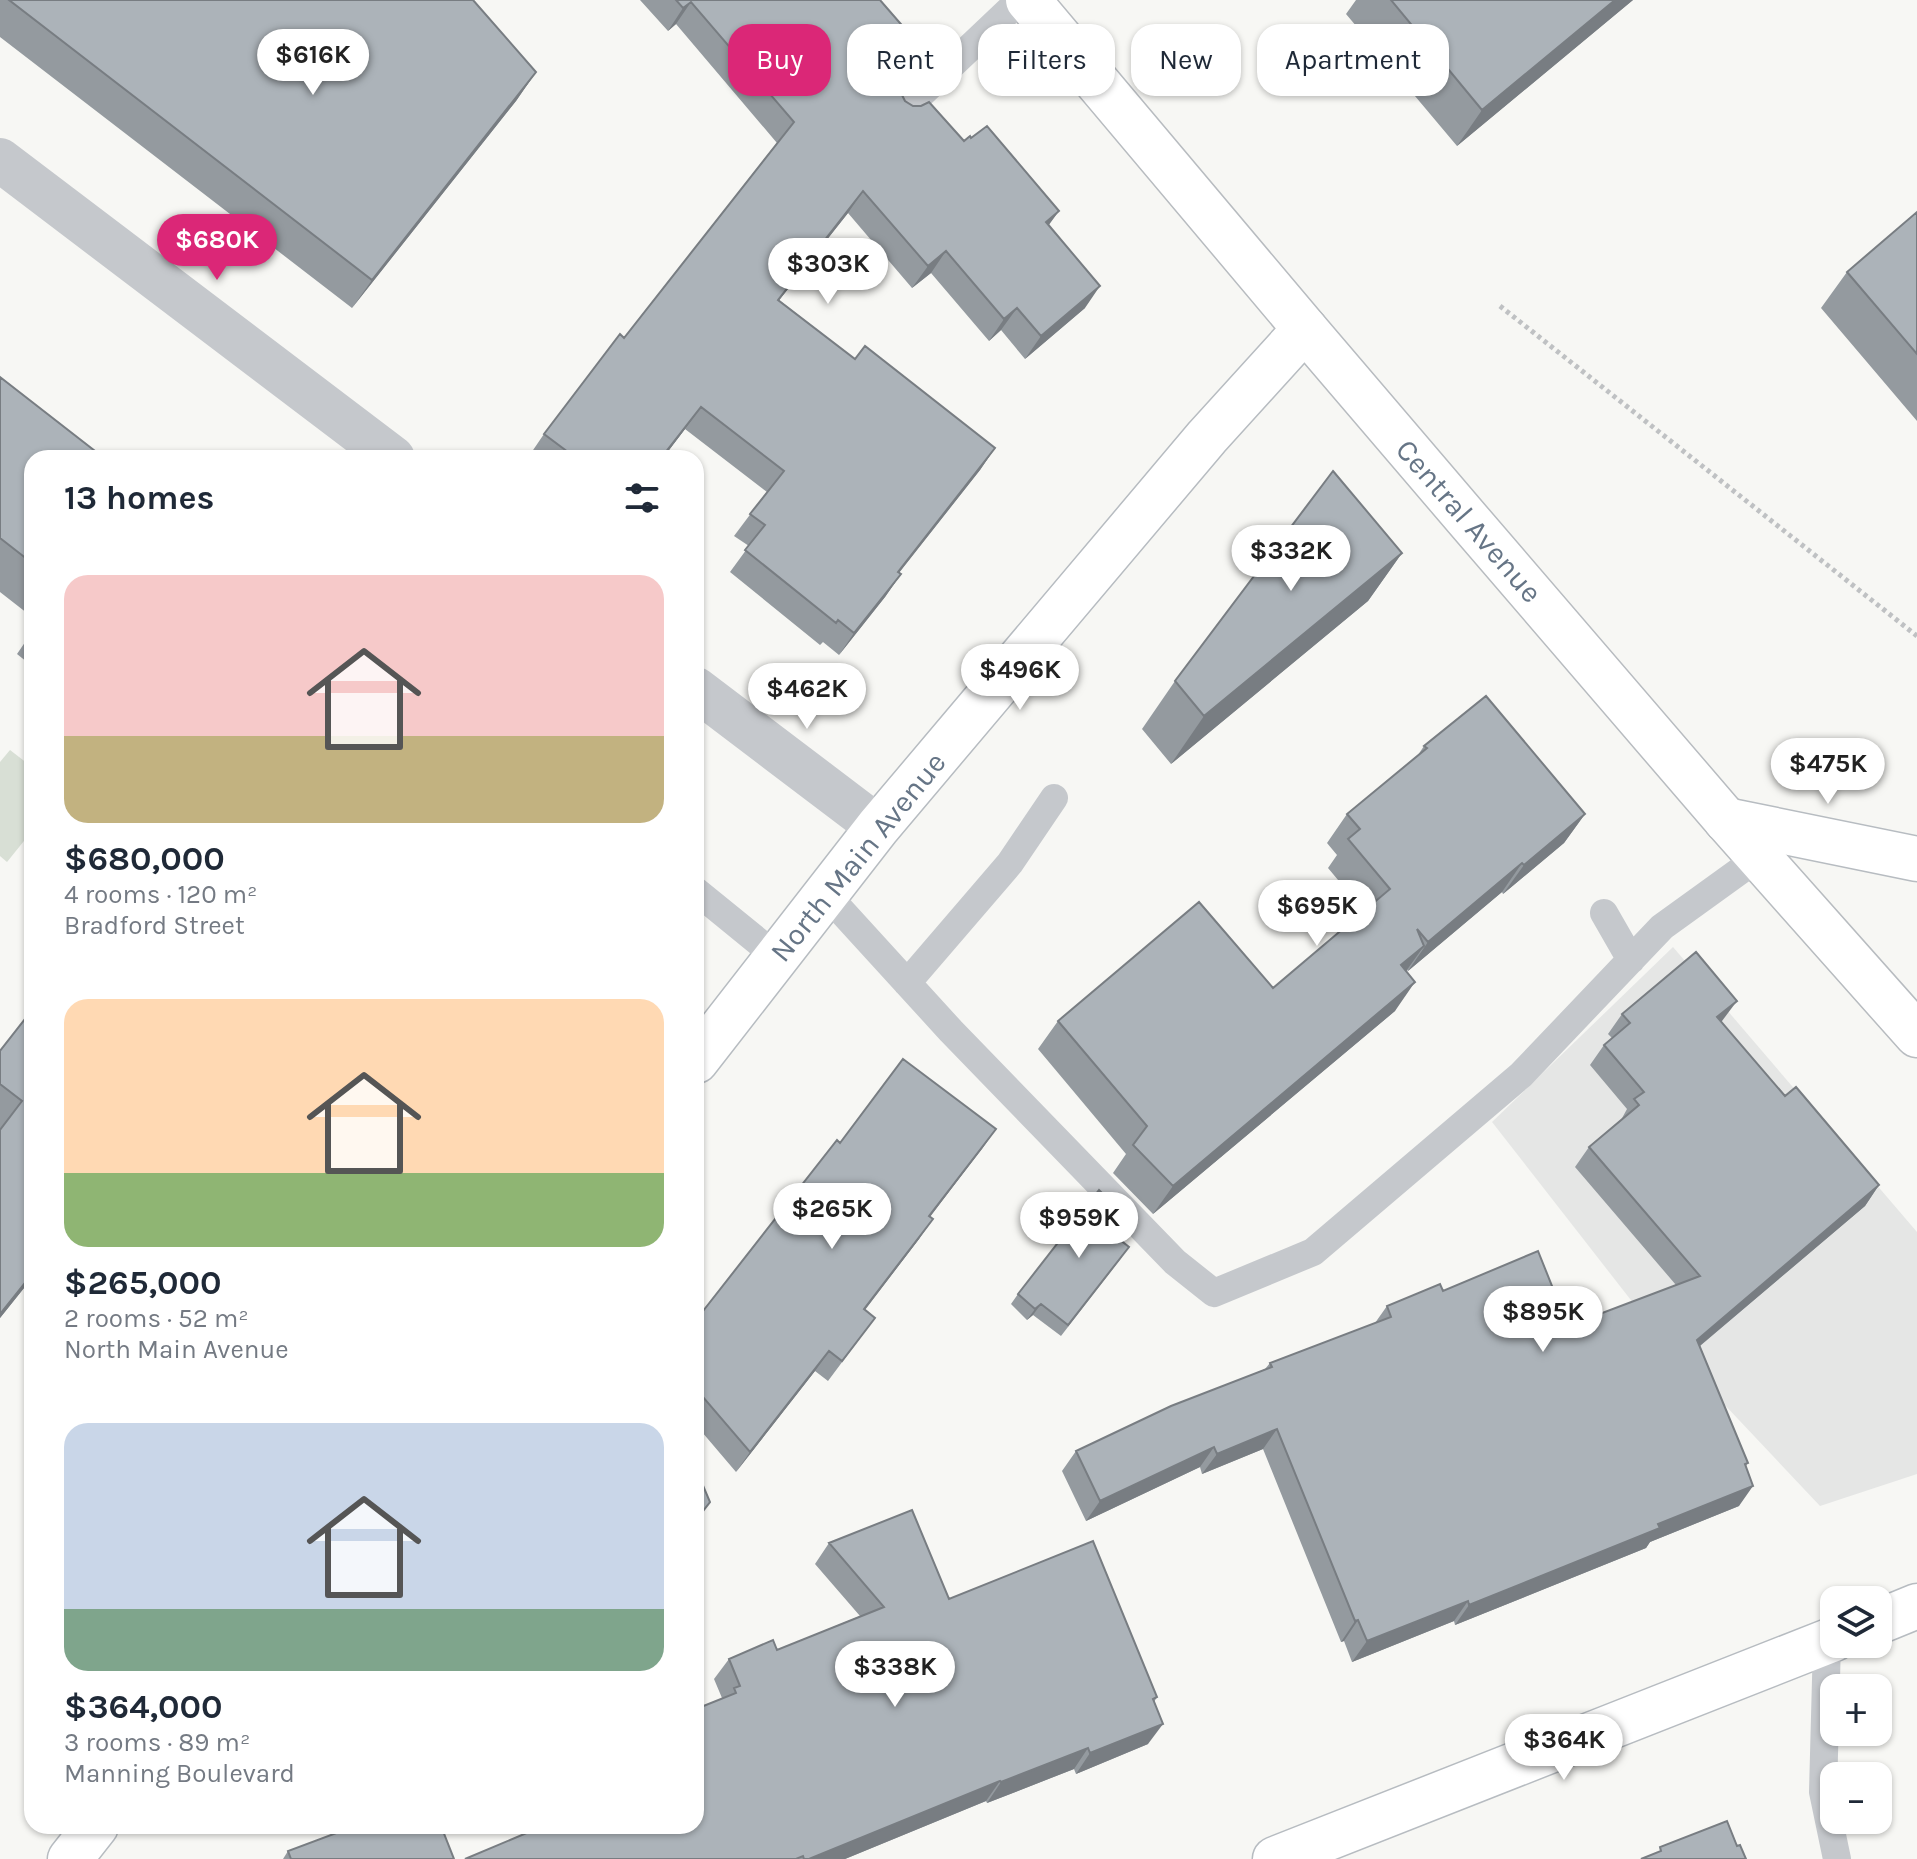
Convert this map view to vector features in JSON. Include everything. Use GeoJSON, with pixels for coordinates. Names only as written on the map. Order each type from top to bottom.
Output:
{"type":"FeatureCollection","features":[{"type":"Feature","properties":{"kind":"street","name":"Central Avenue"},"geometry":{"type":"LineString","coordinates":[[1028,0],[1726,820],[1917,1035]]}},
{"type":"Feature","properties":{"kind":"street"},"geometry":{"type":"LineString","coordinates":[[0,160],[382,450]]}},
{"type":"Feature","properties":{"kind":"street","name":"North Main Avenue"},"geometry":{"type":"LineString","coordinates":[[704,1051],[878,827],[1207,437],[1305,329]]}},
{"type":"Feature","properties":{"kind":"street"},"geometry":{"type":"LineString","coordinates":[[704,695],[878,827]]}},
{"type":"Feature","properties":{"kind":"street"},"geometry":{"type":"LineString","coordinates":[[1726,820],[1917,859]]}},
{"type":"Feature","properties":{"kind":"street"},"geometry":{"type":"LineString","coordinates":[[1892,1616],[1917,1606]]}},
{"type":"Feature","properties":{"kind":"street"},"geometry":{"type":"LineString","coordinates":[[1275,1859],[1820,1644]]}},
{"type":"Feature","properties":{"kind":"street"},"geometry":{"type":"LineString","coordinates":[[70,1859],[90,1834]]}},
{"type":"Feature","properties":{"kind":"lane"},"geometry":{"type":"LineString","coordinates":[[902,112],[1020,0]]}},
{"type":"Feature","properties":{"kind":"lane"},"geometry":{"type":"LineString","coordinates":[[907,983],[1010,863],[1054,798]]}},
{"type":"Feature","properties":{"kind":"lane"},"geometry":{"type":"LineString","coordinates":[[826,894],[907,983],[1175,1262],[1214,1293],[1313,1252],[1521,1075],[1662,927],[1759,857]]}},
{"type":"Feature","properties":{"kind":"lane"},"geometry":{"type":"LineString","coordinates":[[704,898],[777,957]]}},
{"type":"Feature","properties":{"kind":"lane"},"geometry":{"type":"LineString","coordinates":[[1604,913],[1631,960]]}},
{"type":"Feature","properties":{"kind":"lane"},"geometry":{"type":"LineString","coordinates":[[1830,1658],[1823,1792],[1837,1859]]}},
{"type":"Feature","properties":{"kind":"path"},"geometry":{"type":"LineString","coordinates":[[1500,306],[1917,636]]}},
{"type":"Feature","properties":{"kind":"shaded area"},"geometry":{"type":"Polygon","coordinates":[[[10,750],[24,761],[24,841],[7,862],[0,856],[0,762],[10,750]]]}},
{"type":"Feature","properties":{"kind":"shaded area"},"geometry":{"type":"Polygon","coordinates":[[[1673,947],[1917,1232],[1917,1474],[1820,1506],[1655,1331],[1492,1122],[1673,947]]]}},
{"type":"Feature","properties":{"kind":"building"},"geometry":{"type":"Polygon","coordinates":[[[9,0],[473,0],[536,72],[372,280],[9,0]]]}},
{"type":"Feature","properties":{"kind":"building"},"geometry":{"type":"Polygon","coordinates":[[[676,0],[880,0],[901,24],[847,24],[847,96],[902,96],[913,106],[929,102],[964,141],[987,126],[1059,211],[1046,222],[1100,286],[1041,336],[1017,308],[1004,319],[946,251],[928,266],[863,191],[778,300],[855,359],[865,346],[995,448],[854,633],[838,620],[836,623],[745,550],[765,525],[750,514],[784,471],[701,407],[667,450],[565,450],[544,434],[620,334],[624,338],[794,122],[772,96],[831,96],[831,24],[728,24],[728,45],[691,2],[683,8],[676,0]]]}},
{"type":"Feature","properties":{"kind":"building"},"geometry":{"type":"Polygon","coordinates":[[[1391,0],[1615,0],[1482,110],[1449,70],[1449,24],[1411,24],[1391,0]]]}},
{"type":"Feature","properties":{"kind":"building"},"geometry":{"type":"Polygon","coordinates":[[[1917,212],[1917,354],[1847,272],[1917,212]]]}},
{"type":"Feature","properties":{"kind":"building"},"geometry":{"type":"Polygon","coordinates":[[[0,377],[94,450],[24,450],[24,557],[0,538],[0,377]]]}},
{"type":"Feature","properties":{"kind":"building"},"geometry":{"type":"Polygon","coordinates":[[[1333,471],[1402,553],[1204,716],[1175,681],[1333,471]]]}},
{"type":"Feature","properties":{"kind":"building"},"geometry":{"type":"Polygon","coordinates":[[[1486,696],[1585,814],[1428,942],[1417,929],[1424,946],[1401,965],[1415,982],[1173,1186],[1133,1145],[1147,1126],[1058,1021],[1199,902],[1273,988],[1390,889],[1348,839],[1360,829],[1347,814],[1486,696]]]}},
{"type":"Feature","properties":{"kind":"building"},"geometry":{"type":"Polygon","coordinates":[[[1696,952],[1737,1001],[1717,1017],[1785,1096],[1796,1087],[1879,1185],[1697,1340],[1748,1463],[1745,1464],[1753,1486],[1658,1524],[1660,1528],[1469,1605],[1468,1601],[1367,1641],[1358,1620],[1355,1621],[1277,1429],[1217,1454],[1214,1447],[1100,1501],[1076,1451],[1171,1406],[1272,1367],[1270,1363],[1391,1317],[1387,1306],[1440,1284],[1443,1291],[1538,1251],[1568,1326],[1700,1276],[1589,1147],[1639,1105],[1634,1099],[1644,1092],[1604,1045],[1630,1023],[1622,1014],[1696,952]]]}},
{"type":"Feature","properties":{"kind":"building"},"geometry":{"type":"Polygon","coordinates":[[[24,1020],[24,1284],[0,1314],[0,1130],[22,1101],[0,1084],[0,1051],[24,1020]]]}},
{"type":"Feature","properties":{"kind":"building"},"geometry":{"type":"Polygon","coordinates":[[[903,1059],[996,1129],[929,1216],[933,1219],[864,1309],[875,1318],[842,1361],[829,1351],[750,1452],[704,1398],[704,1310],[837,1140],[840,1143],[903,1059]]]}},
{"type":"Feature","properties":{"kind":"building"},"geometry":{"type":"Polygon","coordinates":[[[1099,1190],[1134,1226],[1119,1239],[1129,1247],[1068,1325],[1041,1304],[1035,1309],[1018,1294],[1099,1190]]]}},
{"type":"Feature","properties":{"kind":"building"},"geometry":{"type":"Polygon","coordinates":[[[704,1488],[710,1502],[704,1510],[704,1488]]]}},
{"type":"Feature","properties":{"kind":"building"},"geometry":{"type":"Polygon","coordinates":[[[912,1510],[949,1599],[1093,1541],[1157,1697],[1153,1699],[1163,1724],[1090,1753],[1088,1748],[1000,1781],[809,1859],[803,1856],[796,1859],[465,1859],[524,1834],[704,1834],[704,1706],[736,1693],[734,1688],[740,1686],[729,1659],[773,1640],[777,1650],[884,1607],[829,1543],[912,1510]]]}},
{"type":"Feature","properties":{"kind":"building"},"geometry":{"type":"Polygon","coordinates":[[[1727,1821],[1746,1859],[1641,1859],[1661,1851],[1660,1847],[1727,1821]]]}},
{"type":"Feature","properties":{"kind":"building"},"geometry":{"type":"Polygon","coordinates":[[[334,1834],[444,1834],[454,1859],[291,1859],[288,1851],[334,1834]]]}}]}
